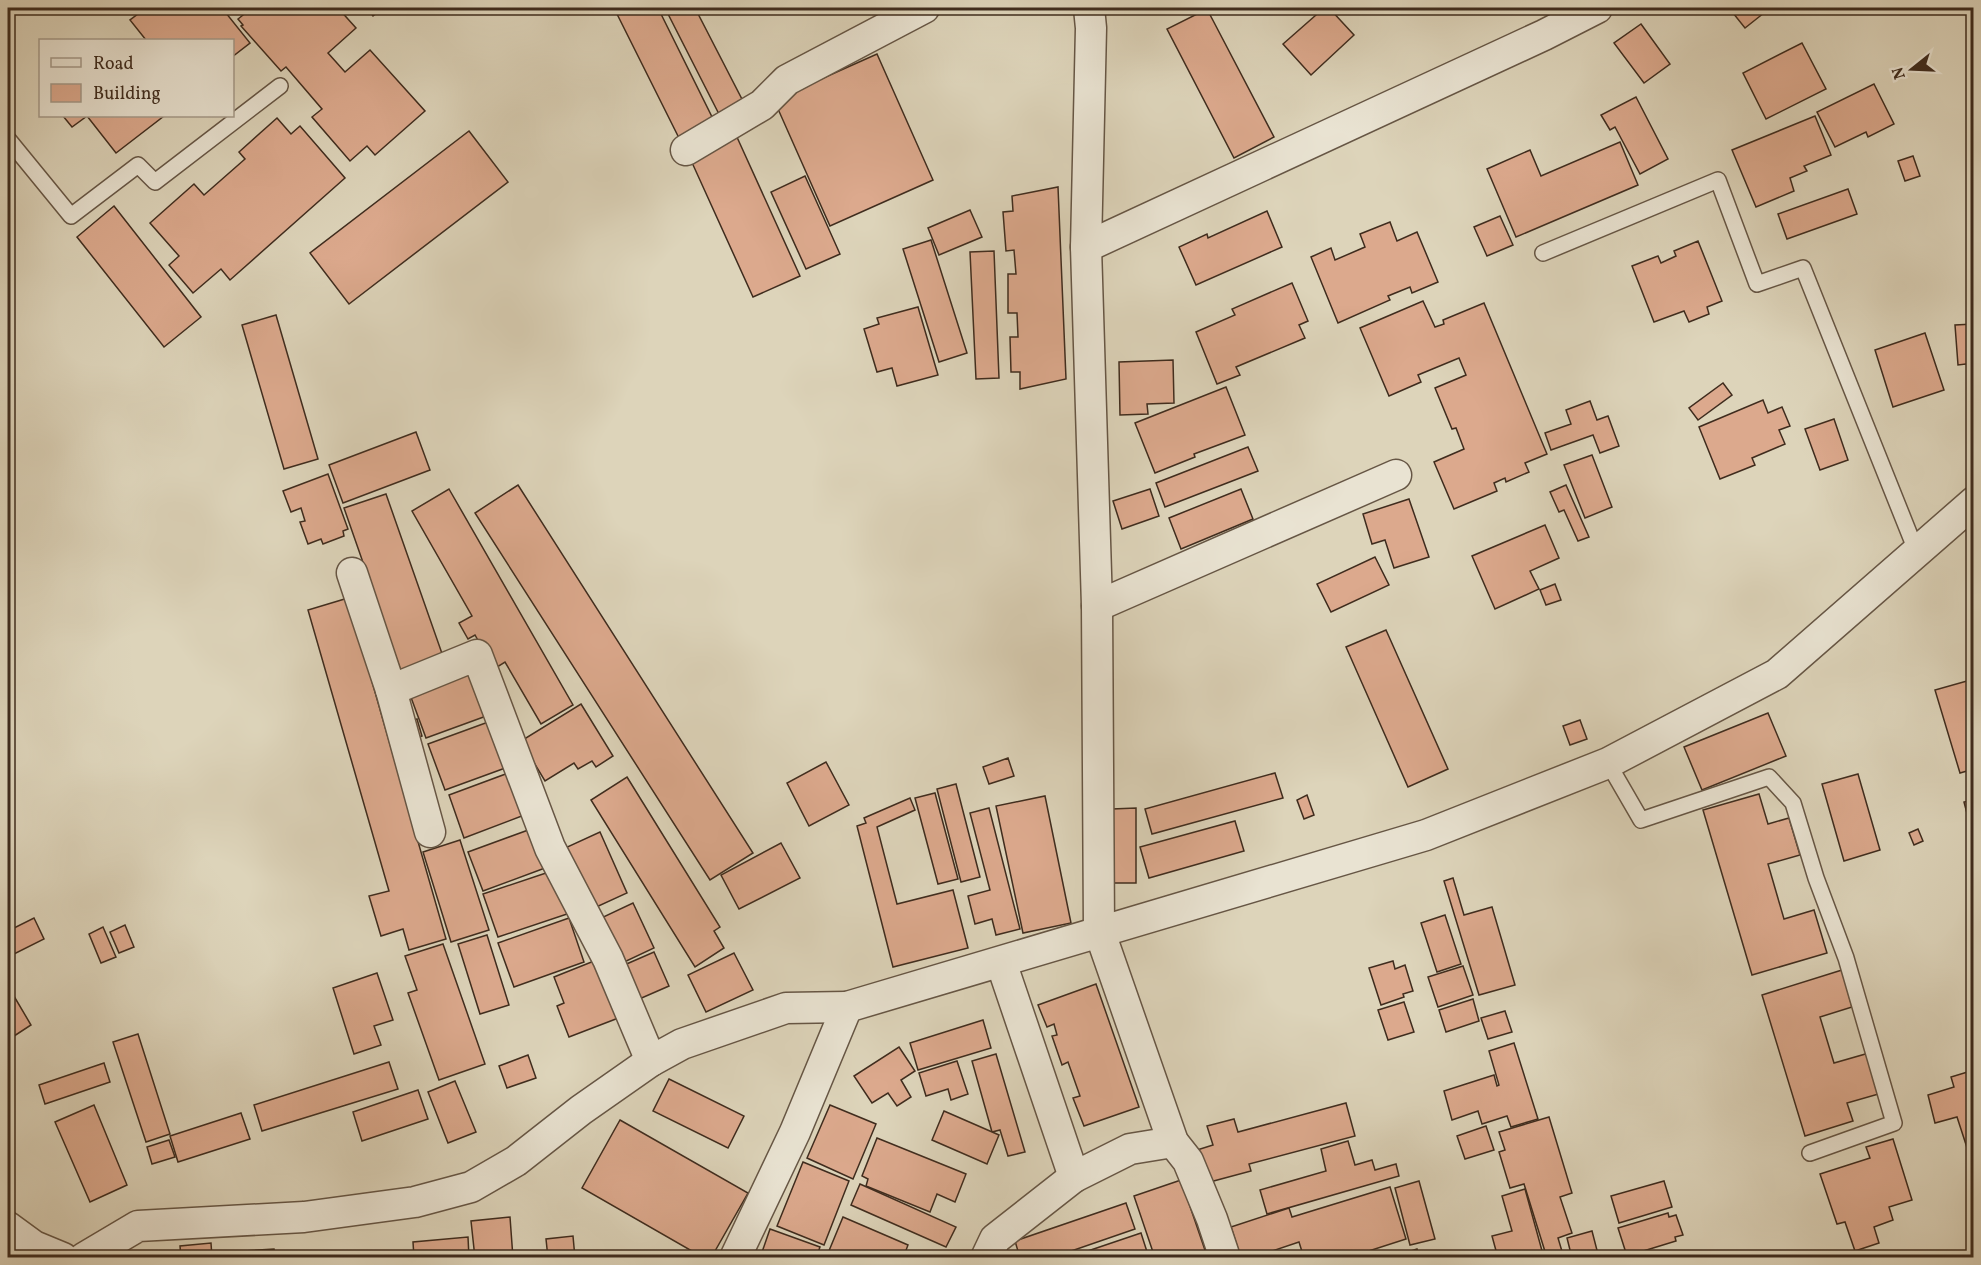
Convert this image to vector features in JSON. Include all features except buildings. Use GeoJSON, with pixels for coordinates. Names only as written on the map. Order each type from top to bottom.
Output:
{"type":"FeatureCollection","features":[{"type":"Feature","properties":{"kind":"street"},"geometry":{"type":"LineString","coordinates":[[686,150],[762,105],[788,80],[924,8]]}},
{"type":"Feature","properties":{"kind":"street"},"geometry":{"type":"LineString","coordinates":[[1089,8],[1086,247],[1097,606],[1099,930],[1173,1142],[1188,1161],[1225,1257]]}},
{"type":"Feature","properties":{"kind":"street"},"geometry":{"type":"LineString","coordinates":[[1086,247],[1544,35],[1597,8]]}},
{"type":"Feature","properties":{"kind":"street"},"geometry":{"type":"LineString","coordinates":[[1097,606],[1396,475]]}},
{"type":"Feature","properties":{"kind":"street"},"geometry":{"type":"LineString","coordinates":[[84,1257],[138,1226],[304,1217],[415,1202],[471,1187],[516,1161],[581,1110],[651,1061],[682,1044],[786,1008],[847,1007],[1001,962],[1099,930],[1426,835],[1608,763],[1777,674],[1974,502]]}},
{"type":"Feature","properties":{"kind":"street"},"geometry":{"type":"LineString","coordinates":[[352,573],[392,690],[430,832]]}},
{"type":"Feature","properties":{"kind":"street"},"geometry":{"type":"LineString","coordinates":[[392,690],[477,655],[550,848],[608,959],[651,1061]]}},
{"type":"Feature","properties":{"kind":"street"},"geometry":{"type":"LineString","coordinates":[[1001,962],[1074,1177]]}},
{"type":"Feature","properties":{"kind":"street"},"geometry":{"type":"LineString","coordinates":[[735,1257],[795,1132],[847,1007]]}},
{"type":"Feature","properties":{"kind":"street"},"geometry":{"type":"LineString","coordinates":[[994,1251],[1074,1177],[1130,1149],[1173,1142]]}},
{"type":"Feature","properties":{"kind":"street"},"geometry":{"type":"LineString","coordinates":[[8,1227],[34,1246],[63,1257]]}},
{"type":"Feature","properties":{"kind":"lane"},"geometry":{"type":"LineString","coordinates":[[8,139],[71,216],[138,165],[155,182],[280,86]]}},
{"type":"Feature","properties":{"kind":"lane"},"geometry":{"type":"LineString","coordinates":[[1543,253],[1718,180],[1757,284],[1803,268],[1917,552]]}},
{"type":"Feature","properties":{"kind":"lane"},"geometry":{"type":"LineString","coordinates":[[1608,763],[1641,820],[1769,777],[1793,803],[1815,878],[1846,958],[1894,1124],[1810,1153]]}}]}
